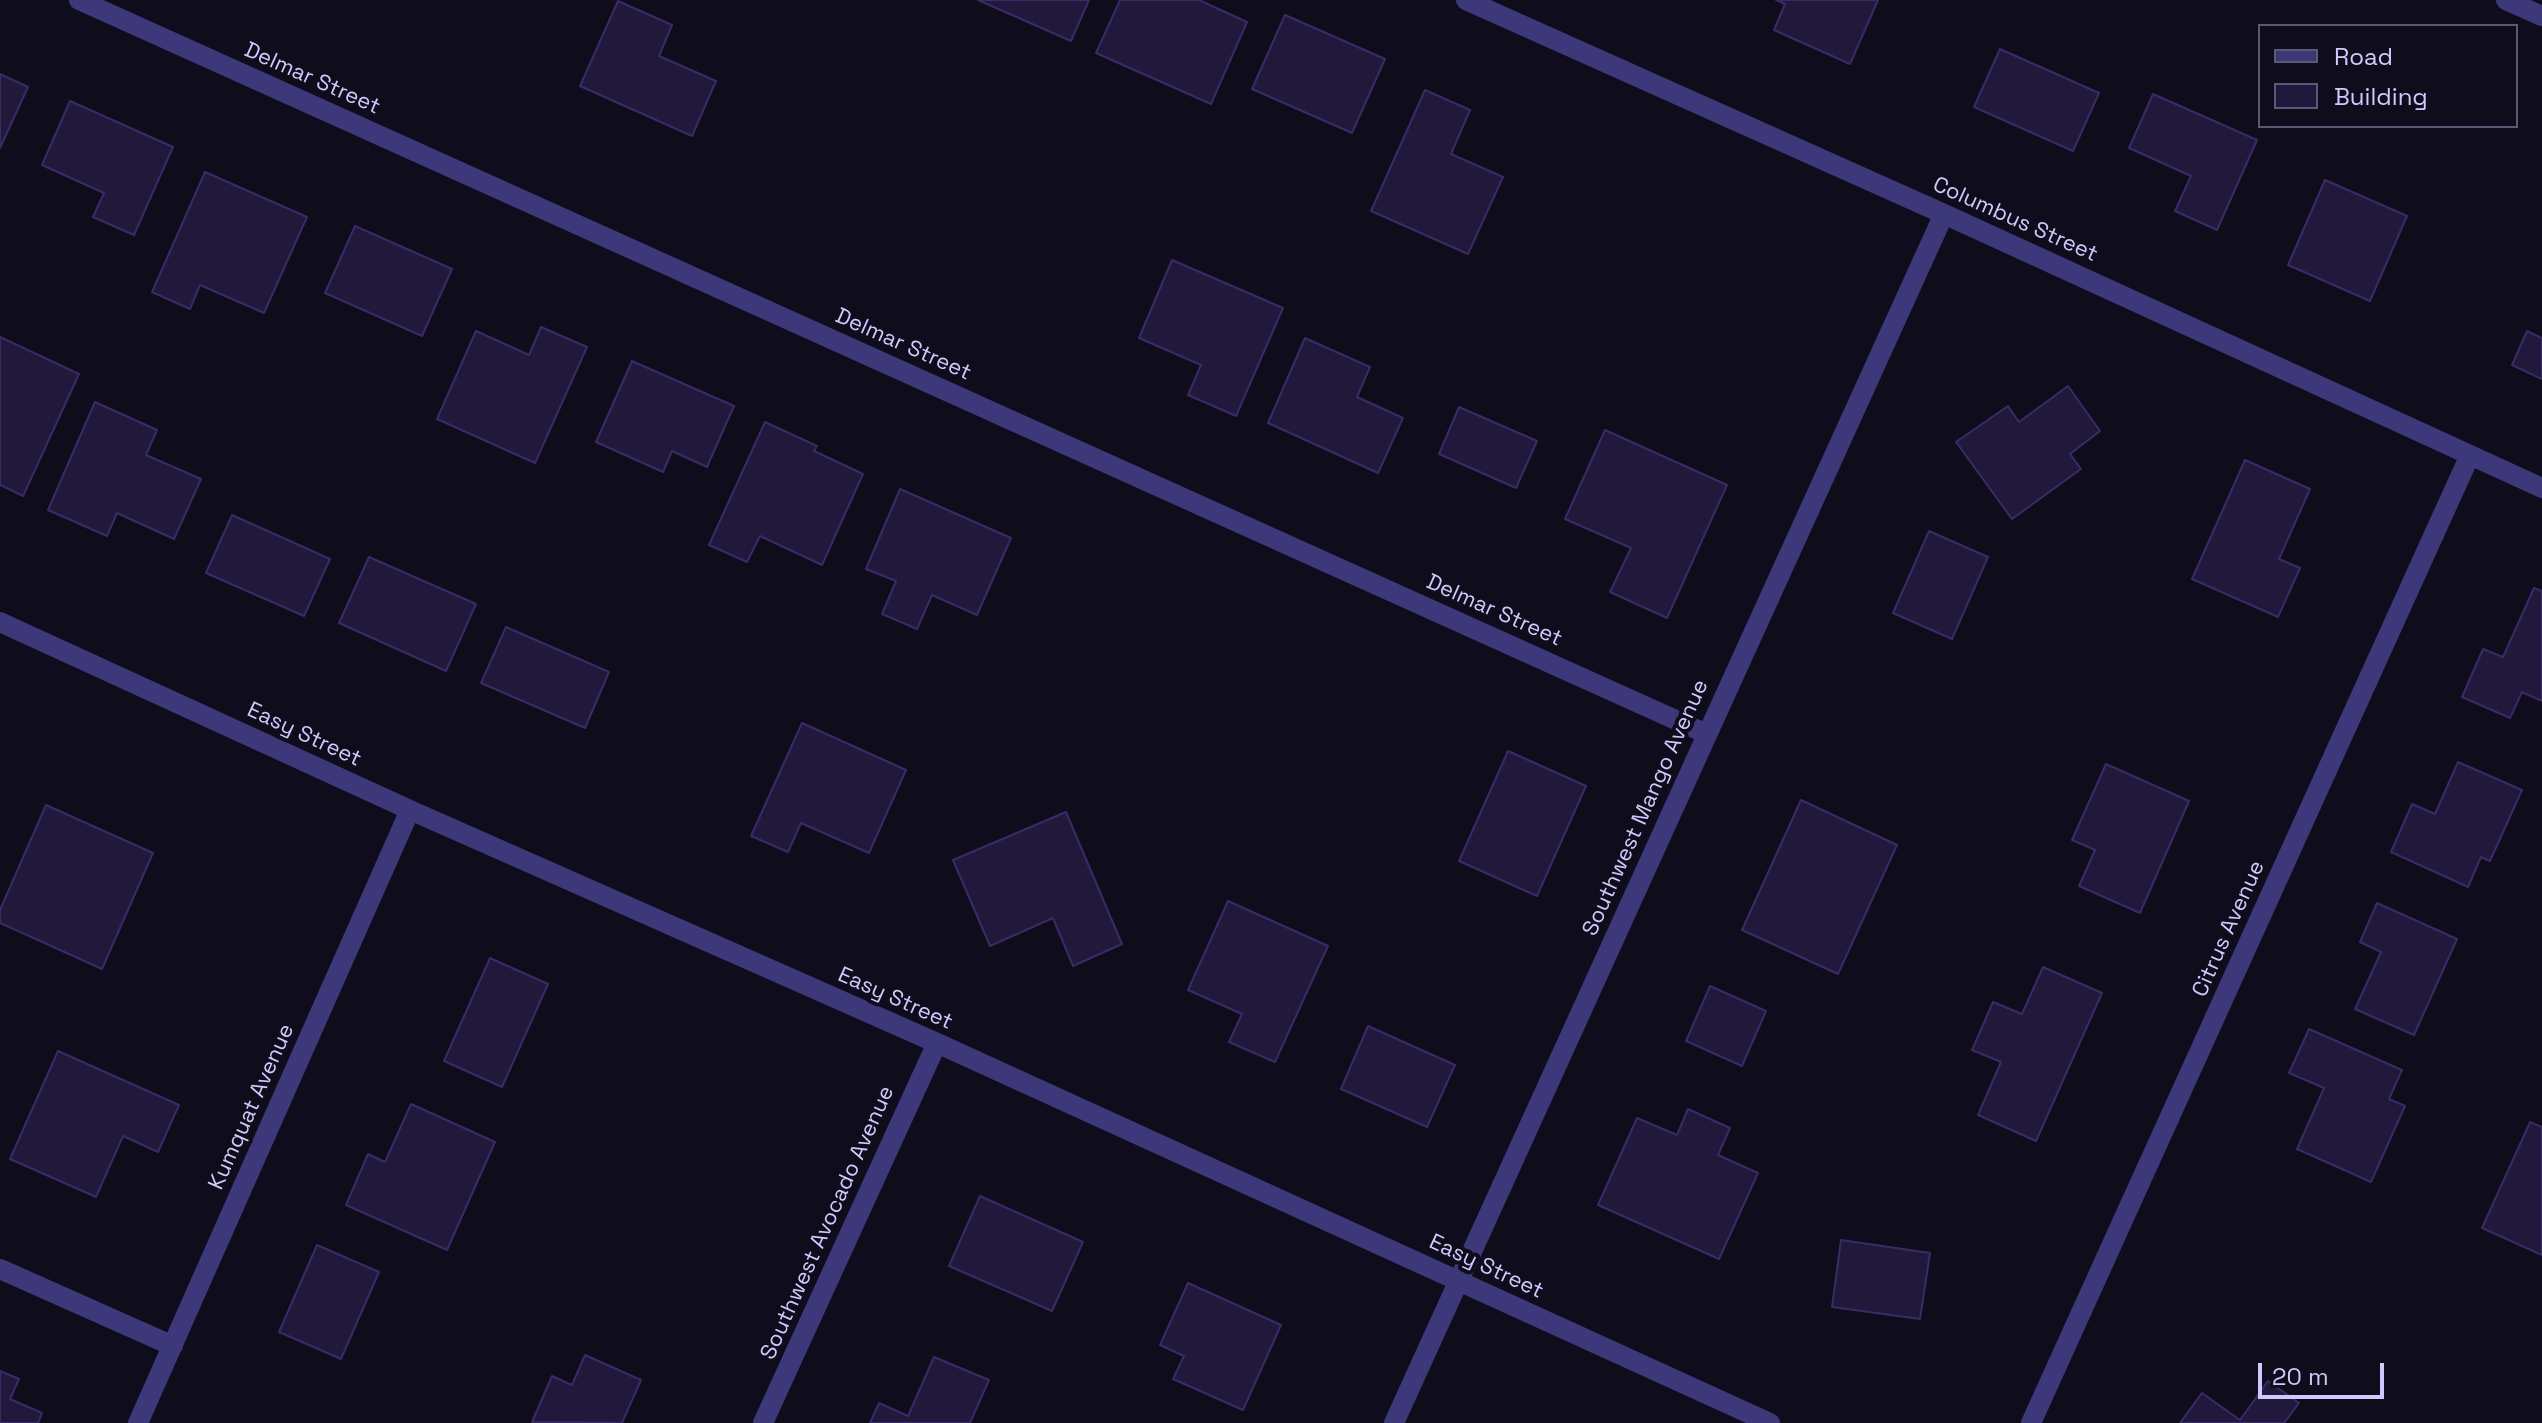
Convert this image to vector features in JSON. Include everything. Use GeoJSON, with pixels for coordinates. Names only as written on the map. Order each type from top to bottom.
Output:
{"type":"FeatureCollection","features":[{"type":"Feature","properties":{"kind":"street","name":"Delmar Street"},"geometry":{"type":"LineString","coordinates":[[79,0],[1707,734]]}},
{"type":"Feature","properties":{"kind":"street","name":"Columbus Street"},"geometry":{"type":"LineString","coordinates":[[1466,0],[1944,214],[2542,488]]}},
{"type":"Feature","properties":{"kind":"street"},"geometry":{"type":"LineString","coordinates":[[2506,0],[2542,16]]}},
{"type":"Feature","properties":{"kind":"street","name":"Southwest Mango Avenue"},"geometry":{"type":"LineString","coordinates":[[1394,1423],[1944,214]]}},
{"type":"Feature","properties":{"kind":"street","name":"Citrus Avenue"},"geometry":{"type":"LineString","coordinates":[[2031,1423],[2470,455]]}},
{"type":"Feature","properties":{"kind":"street","name":"Easy Street"},"geometry":{"type":"LineString","coordinates":[[0,622],[410,810],[937,1043],[1770,1423]]}},
{"type":"Feature","properties":{"kind":"street","name":"Kumquat Avenue"},"geometry":{"type":"LineString","coordinates":[[138,1423],[410,810]]}},
{"type":"Feature","properties":{"kind":"street","name":"Southwest Avocado Avenue"},"geometry":{"type":"LineString","coordinates":[[763,1423],[937,1043]]}},
{"type":"Feature","properties":{"kind":"street"},"geometry":{"type":"LineString","coordinates":[[0,1269],[173,1346]]}},
{"type":"Feature","properties":{"kind":"building"},"geometry":{"type":"Polygon","coordinates":[[[978,0],[1089,0],[1071,41],[978,0]]]}},
{"type":"Feature","properties":{"kind":"building"},"geometry":{"type":"Polygon","coordinates":[[[1120,0],[1199,0],[1247,22],[1211,104],[1096,53],[1120,0]]]}},
{"type":"Feature","properties":{"kind":"building"},"geometry":{"type":"Polygon","coordinates":[[[1776,0],[1878,0],[1850,64],[1774,30],[1785,4],[1776,0]]]}},
{"type":"Feature","properties":{"kind":"building"},"geometry":{"type":"Polygon","coordinates":[[[618,1],[672,25],[659,56],[716,81],[692,136],[580,86],[618,1]]]}},
{"type":"Feature","properties":{"kind":"building"},"geometry":{"type":"Polygon","coordinates":[[[1285,15],[1385,59],[1352,133],[1252,89],[1285,15]]]}},
{"type":"Feature","properties":{"kind":"building"},"geometry":{"type":"Polygon","coordinates":[[[2000,49],[2099,93],[2073,151],[1974,107],[2000,49]]]}},
{"type":"Feature","properties":{"kind":"building"},"geometry":{"type":"Polygon","coordinates":[[[0,74],[28,87],[0,148],[0,74]]]}},
{"type":"Feature","properties":{"kind":"building"},"geometry":{"type":"Polygon","coordinates":[[[1425,90],[1470,110],[1451,154],[1503,177],[1468,254],[1371,211],[1425,90]]]}},
{"type":"Feature","properties":{"kind":"building"},"geometry":{"type":"Polygon","coordinates":[[[2153,94],[2257,140],[2217,230],[2175,211],[2191,176],[2129,148],[2153,94]]]}},
{"type":"Feature","properties":{"kind":"building"},"geometry":{"type":"Polygon","coordinates":[[[70,101],[173,147],[134,235],[93,217],[104,193],[42,165],[70,101]]]}},
{"type":"Feature","properties":{"kind":"building"},"geometry":{"type":"Polygon","coordinates":[[[205,172],[307,217],[264,313],[200,285],[190,309],[152,292],[205,172]]]}},
{"type":"Feature","properties":{"kind":"building"},"geometry":{"type":"Polygon","coordinates":[[[2325,180],[2407,216],[2370,301],[2288,265],[2325,180]]]}},
{"type":"Feature","properties":{"kind":"building"},"geometry":{"type":"Polygon","coordinates":[[[355,226],[452,269],[422,336],[325,293],[355,226]]]}},
{"type":"Feature","properties":{"kind":"building"},"geometry":{"type":"Polygon","coordinates":[[[1172,260],[1283,308],[1236,416],[1188,395],[1201,365],[1139,338],[1172,260]]]}},
{"type":"Feature","properties":{"kind":"building"},"geometry":{"type":"Polygon","coordinates":[[[541,327],[587,347],[535,463],[437,419],[476,331],[529,355],[541,327]]]}},
{"type":"Feature","properties":{"kind":"building"},"geometry":{"type":"Polygon","coordinates":[[[2527,331],[2542,338],[2542,379],[2512,365],[2527,331]]]}},
{"type":"Feature","properties":{"kind":"building"},"geometry":{"type":"Polygon","coordinates":[[[0,337],[79,374],[23,496],[0,485],[0,337]]]}},
{"type":"Feature","properties":{"kind":"building"},"geometry":{"type":"Polygon","coordinates":[[[1305,338],[1370,367],[1357,397],[1403,418],[1378,473],[1268,423],[1305,338]]]}},
{"type":"Feature","properties":{"kind":"building"},"geometry":{"type":"Polygon","coordinates":[[[632,361],[734,406],[707,467],[672,451],[663,472],[596,442],[632,361]]]}},
{"type":"Feature","properties":{"kind":"building"},"geometry":{"type":"Polygon","coordinates":[[[2068,386],[2100,431],[2070,454],[2081,469],[2012,519],[1956,442],[2008,406],[2019,422],[2068,386]]]}},
{"type":"Feature","properties":{"kind":"building"},"geometry":{"type":"Polygon","coordinates":[[[95,402],[157,430],[146,455],[201,479],[174,539],[117,513],[107,536],[48,510],[95,402]]]}},
{"type":"Feature","properties":{"kind":"building"},"geometry":{"type":"Polygon","coordinates":[[[1459,407],[1537,441],[1516,488],[1439,454],[1459,407]]]}},
{"type":"Feature","properties":{"kind":"building"},"geometry":{"type":"Polygon","coordinates":[[[765,422],[817,446],[814,451],[863,474],[822,565],[760,536],[747,562],[709,545],[765,422]]]}},
{"type":"Feature","properties":{"kind":"building"},"geometry":{"type":"Polygon","coordinates":[[[1605,430],[1727,485],[1667,618],[1610,592],[1631,548],[1565,519],[1605,430]]]}},
{"type":"Feature","properties":{"kind":"building"},"geometry":{"type":"Polygon","coordinates":[[[2245,460],[2310,489],[2279,559],[2300,568],[2278,617],[2192,579],[2245,460]]]}},
{"type":"Feature","properties":{"kind":"building"},"geometry":{"type":"Polygon","coordinates":[[[900,489],[1011,538],[977,615],[932,595],[917,629],[882,614],[896,581],[866,569],[900,489]]]}},
{"type":"Feature","properties":{"kind":"building"},"geometry":{"type":"Polygon","coordinates":[[[232,515],[330,559],[304,616],[206,573],[232,515]]]}},
{"type":"Feature","properties":{"kind":"building"},"geometry":{"type":"Polygon","coordinates":[[[1929,531],[1988,557],[1952,639],[1893,613],[1929,531]]]}},
{"type":"Feature","properties":{"kind":"building"},"geometry":{"type":"Polygon","coordinates":[[[369,557],[476,604],[446,671],[339,623],[369,557]]]}},
{"type":"Feature","properties":{"kind":"building"},"geometry":{"type":"Polygon","coordinates":[[[2534,588],[2542,591],[2542,701],[2522,692],[2510,718],[2462,697],[2483,649],[2503,657],[2534,588]]]}},
{"type":"Feature","properties":{"kind":"building"},"geometry":{"type":"Polygon","coordinates":[[[506,627],[609,672],[585,728],[481,683],[506,627]]]}},
{"type":"Feature","properties":{"kind":"building"},"geometry":{"type":"Polygon","coordinates":[[[802,723],[906,770],[869,853],[801,823],[788,852],[751,836],[802,723]]]}},
{"type":"Feature","properties":{"kind":"building"},"geometry":{"type":"Polygon","coordinates":[[[1508,751],[1586,786],[1537,896],[1459,861],[1508,751]]]}},
{"type":"Feature","properties":{"kind":"building"},"geometry":{"type":"Polygon","coordinates":[[[2458,762],[2522,790],[2490,861],[2481,857],[2468,887],[2391,852],[2412,804],[2435,814],[2458,762]]]}},
{"type":"Feature","properties":{"kind":"building"},"geometry":{"type":"Polygon","coordinates":[[[2106,764],[2189,801],[2140,913],[2079,886],[2095,850],[2072,840],[2106,764]]]}},
{"type":"Feature","properties":{"kind":"building"},"geometry":{"type":"Polygon","coordinates":[[[1801,800],[1897,845],[1838,974],[1742,930],[1801,800]]]}},
{"type":"Feature","properties":{"kind":"building"},"geometry":{"type":"Polygon","coordinates":[[[46,805],[153,853],[102,969],[0,923],[0,910],[46,805]]]}},
{"type":"Feature","properties":{"kind":"building"},"geometry":{"type":"Polygon","coordinates":[[[1066,812],[1122,944],[1073,966],[1053,918],[990,946],[953,860],[1066,812]]]}},
{"type":"Feature","properties":{"kind":"building"},"geometry":{"type":"Polygon","coordinates":[[[1228,901],[1328,946],[1275,1062],[1229,1042],[1242,1014],[1188,990],[1228,901]]]}},
{"type":"Feature","properties":{"kind":"building"},"geometry":{"type":"Polygon","coordinates":[[[2377,903],[2457,939],[2414,1035],[2355,1009],[2381,952],[2360,942],[2377,903]]]}},
{"type":"Feature","properties":{"kind":"building"},"geometry":{"type":"Polygon","coordinates":[[[490,958],[548,984],[502,1087],[444,1061],[490,958]]]}},
{"type":"Feature","properties":{"kind":"building"},"geometry":{"type":"Polygon","coordinates":[[[2043,967],[2102,993],[2036,1141],[1978,1115],[2001,1062],[1972,1050],[1993,1002],[2022,1014],[2043,967]]]}},
{"type":"Feature","properties":{"kind":"building"},"geometry":{"type":"Polygon","coordinates":[[[1710,986],[1766,1011],[1742,1066],[1686,1041],[1710,986]]]}},
{"type":"Feature","properties":{"kind":"building"},"geometry":{"type":"Polygon","coordinates":[[[1368,1026],[1455,1065],[1427,1127],[1341,1089],[1368,1026]]]}},
{"type":"Feature","properties":{"kind":"building"},"geometry":{"type":"Polygon","coordinates":[[[2309,1029],[2402,1070],[2389,1099],[2405,1106],[2371,1182],[2297,1149],[2324,1088],[2289,1073],[2309,1029]]]}},
{"type":"Feature","properties":{"kind":"building"},"geometry":{"type":"Polygon","coordinates":[[[58,1051],[179,1105],[158,1152],[123,1136],[96,1197],[10,1159],[58,1051]]]}},
{"type":"Feature","properties":{"kind":"building"},"geometry":{"type":"Polygon","coordinates":[[[411,1104],[495,1142],[447,1250],[346,1205],[368,1154],[385,1162],[411,1104]]]}},
{"type":"Feature","properties":{"kind":"building"},"geometry":{"type":"Polygon","coordinates":[[[1688,1109],[1730,1128],[1718,1155],[1758,1173],[1719,1259],[1598,1205],[1637,1118],[1677,1135],[1688,1109]]]}},
{"type":"Feature","properties":{"kind":"building"},"geometry":{"type":"Polygon","coordinates":[[[2530,1122],[2542,1127],[2542,1255],[2482,1228],[2530,1122]]]}},
{"type":"Feature","properties":{"kind":"building"},"geometry":{"type":"Polygon","coordinates":[[[980,1196],[1083,1242],[1052,1311],[949,1266],[980,1196]]]}},
{"type":"Feature","properties":{"kind":"building"},"geometry":{"type":"Polygon","coordinates":[[[1841,1240],[1930,1253],[1920,1319],[1832,1307],[1841,1240]]]}},
{"type":"Feature","properties":{"kind":"building"},"geometry":{"type":"Polygon","coordinates":[[[317,1245],[379,1272],[341,1359],[279,1332],[317,1245]]]}},
{"type":"Feature","properties":{"kind":"building"},"geometry":{"type":"Polygon","coordinates":[[[1188,1283],[1281,1325],[1243,1410],[1173,1379],[1184,1356],[1160,1345],[1188,1283]]]}},
{"type":"Feature","properties":{"kind":"building"},"geometry":{"type":"Polygon","coordinates":[[[585,1355],[641,1380],[622,1423],[532,1422],[552,1376],[572,1385],[585,1355]]]}},
{"type":"Feature","properties":{"kind":"building"},"geometry":{"type":"Polygon","coordinates":[[[934,1357],[989,1380],[970,1423],[870,1423],[879,1403],[908,1416],[934,1357]]]}},
{"type":"Feature","properties":{"kind":"building"},"geometry":{"type":"Polygon","coordinates":[[[0,1371],[19,1379],[10,1399],[42,1413],[38,1423],[0,1423],[0,1371]]]}},
{"type":"Feature","properties":{"kind":"building"},"geometry":{"type":"Polygon","coordinates":[[[2268,1381],[2299,1403],[2284,1423],[2180,1423],[2202,1393],[2240,1420],[2268,1381]]]}}]}
